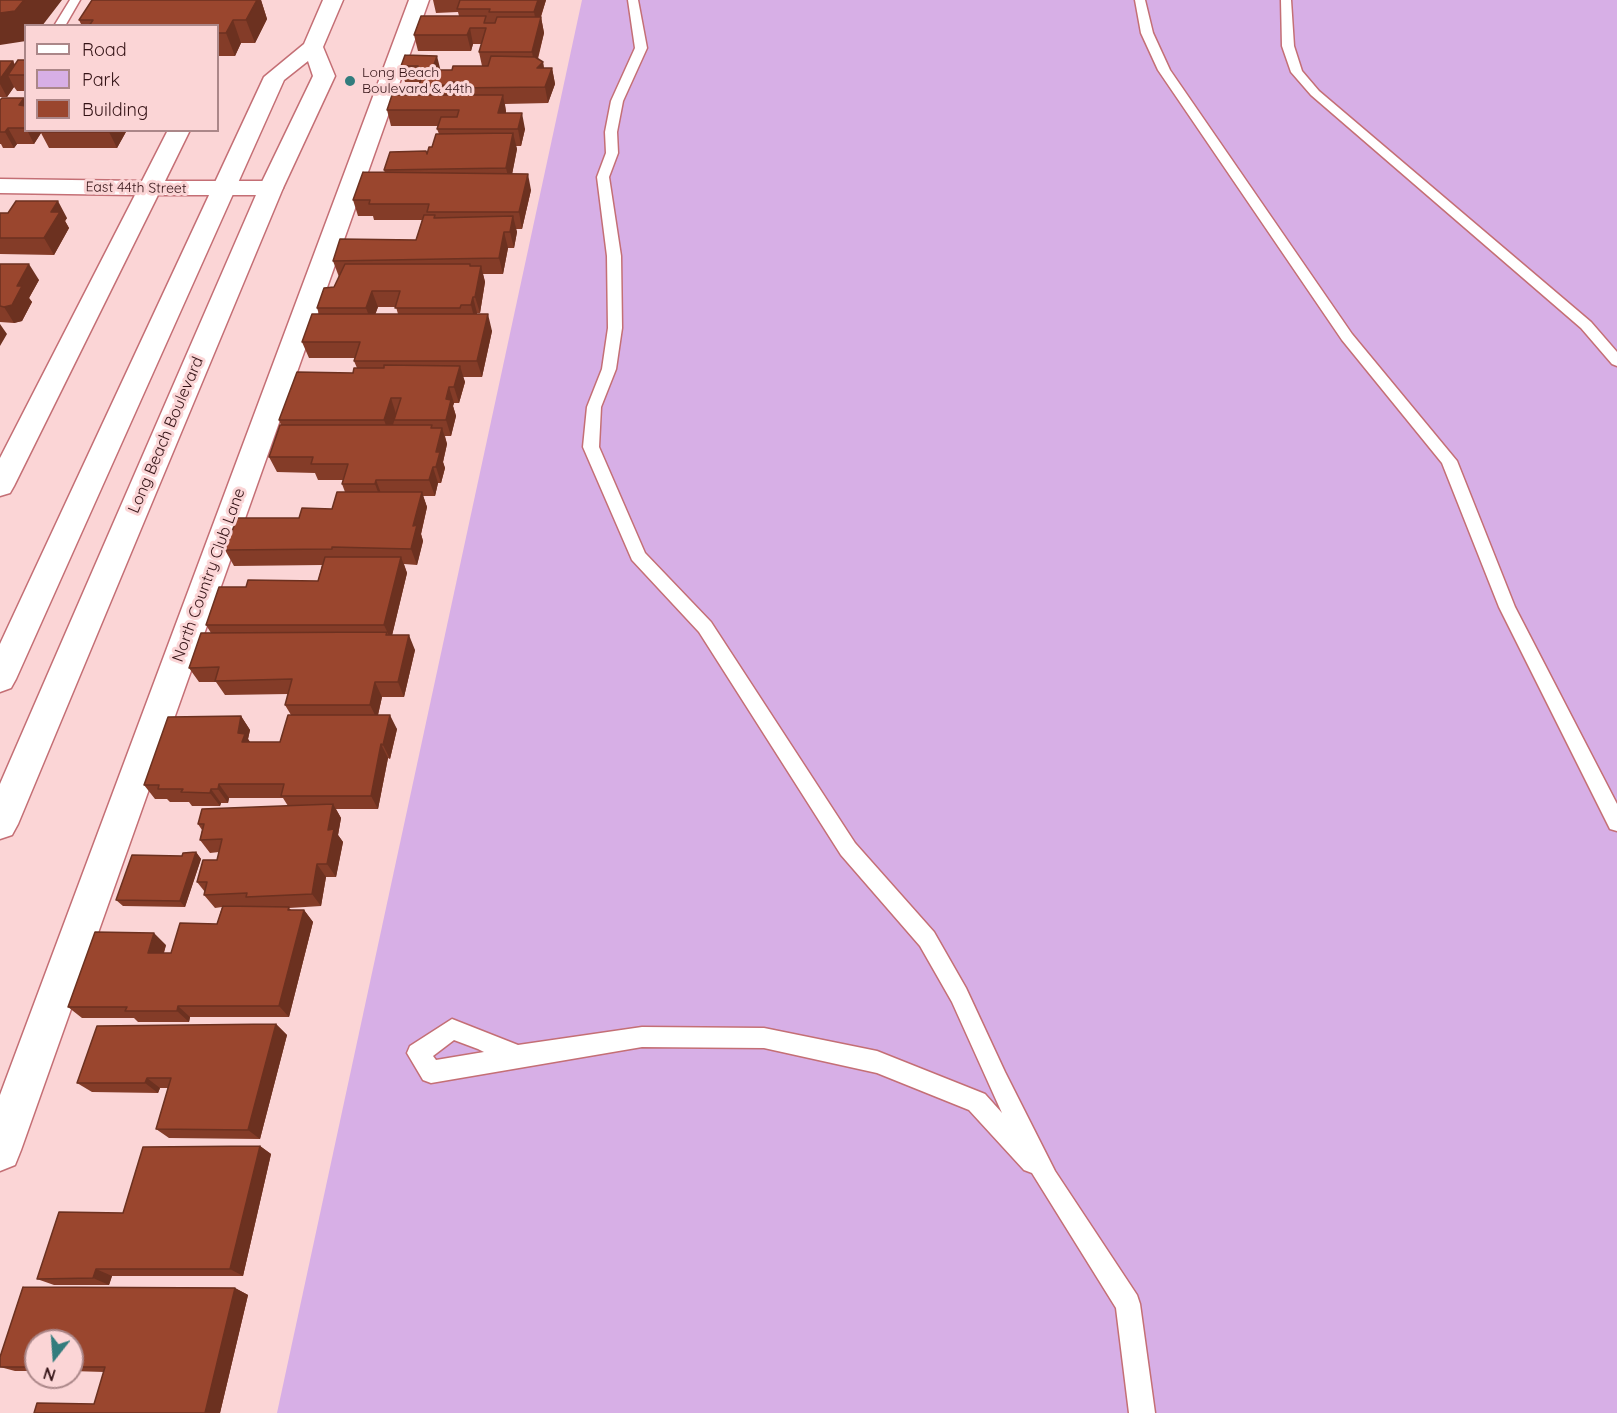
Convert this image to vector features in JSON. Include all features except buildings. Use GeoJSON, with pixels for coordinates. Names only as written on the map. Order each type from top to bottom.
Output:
{"type":"FeatureCollection","features":[{"type":"Feature","properties":{"kind":"street"},"geometry":{"type":"LineString","coordinates":[[0,679],[275,77],[313,47],[333,0]]}},
{"type":"Feature","properties":{"kind":"street","name":"North Country Club Lane"},"geometry":{"type":"LineString","coordinates":[[0,1150],[418,0]]}},
{"type":"Feature","properties":{"kind":"street","name":"Long Beach Boulevard"},"geometry":{"type":"LineString","coordinates":[[0,824],[271,188],[324,76],[313,47]]}},
{"type":"Feature","properties":{"kind":"street"},"geometry":{"type":"LineString","coordinates":[[0,486],[178,132]]}},
{"type":"Feature","properties":{"kind":"street","name":"East 44th Street"},"geometry":{"type":"LineString","coordinates":[[0,186],[151,189],[271,188]]}},
{"type":"Feature","properties":{"kind":"lane"},"geometry":{"type":"LineString","coordinates":[[60,24],[75,0]]}},
{"type":"Feature","properties":{"kind":"lane"},"geometry":{"type":"LineString","coordinates":[[633,0],[642,48],[617,100],[611,132],[612,153],[603,177],[614,256],[615,328],[609,369],[594,407],[591,447],[638,556],[705,627],[848,849],[927,939],[959,995],[997,1080],[1047,1179],[1128,1304],[1142,1413]]}},
{"type":"Feature","properties":{"kind":"lane"},"geometry":{"type":"LineString","coordinates":[[1140,0],[1147,33],[1164,70],[1347,337],[1449,461],[1507,607],[1617,823]]}},
{"type":"Feature","properties":{"kind":"lane"},"geometry":{"type":"LineString","coordinates":[[1286,0],[1288,46],[1297,72],[1315,93],[1586,325],[1617,361]]}},
{"type":"Feature","properties":{"kind":"lane"},"geometry":{"type":"LineString","coordinates":[[518,1056],[642,1037],[764,1038],[877,1062],[977,1102],[1047,1179]]}},
{"type":"Feature","properties":{"kind":"green space"},"geometry":{"type":"Polygon","coordinates":[[[582,0],[1617,0],[1617,1413],[277,1413],[582,0]]]}},
{"type":"Feature","properties":{"kind":"place","name":"Long Beach Boulevard & 44th"},"geometry":{"type":"Point","coordinates":[350,81]}}]}
